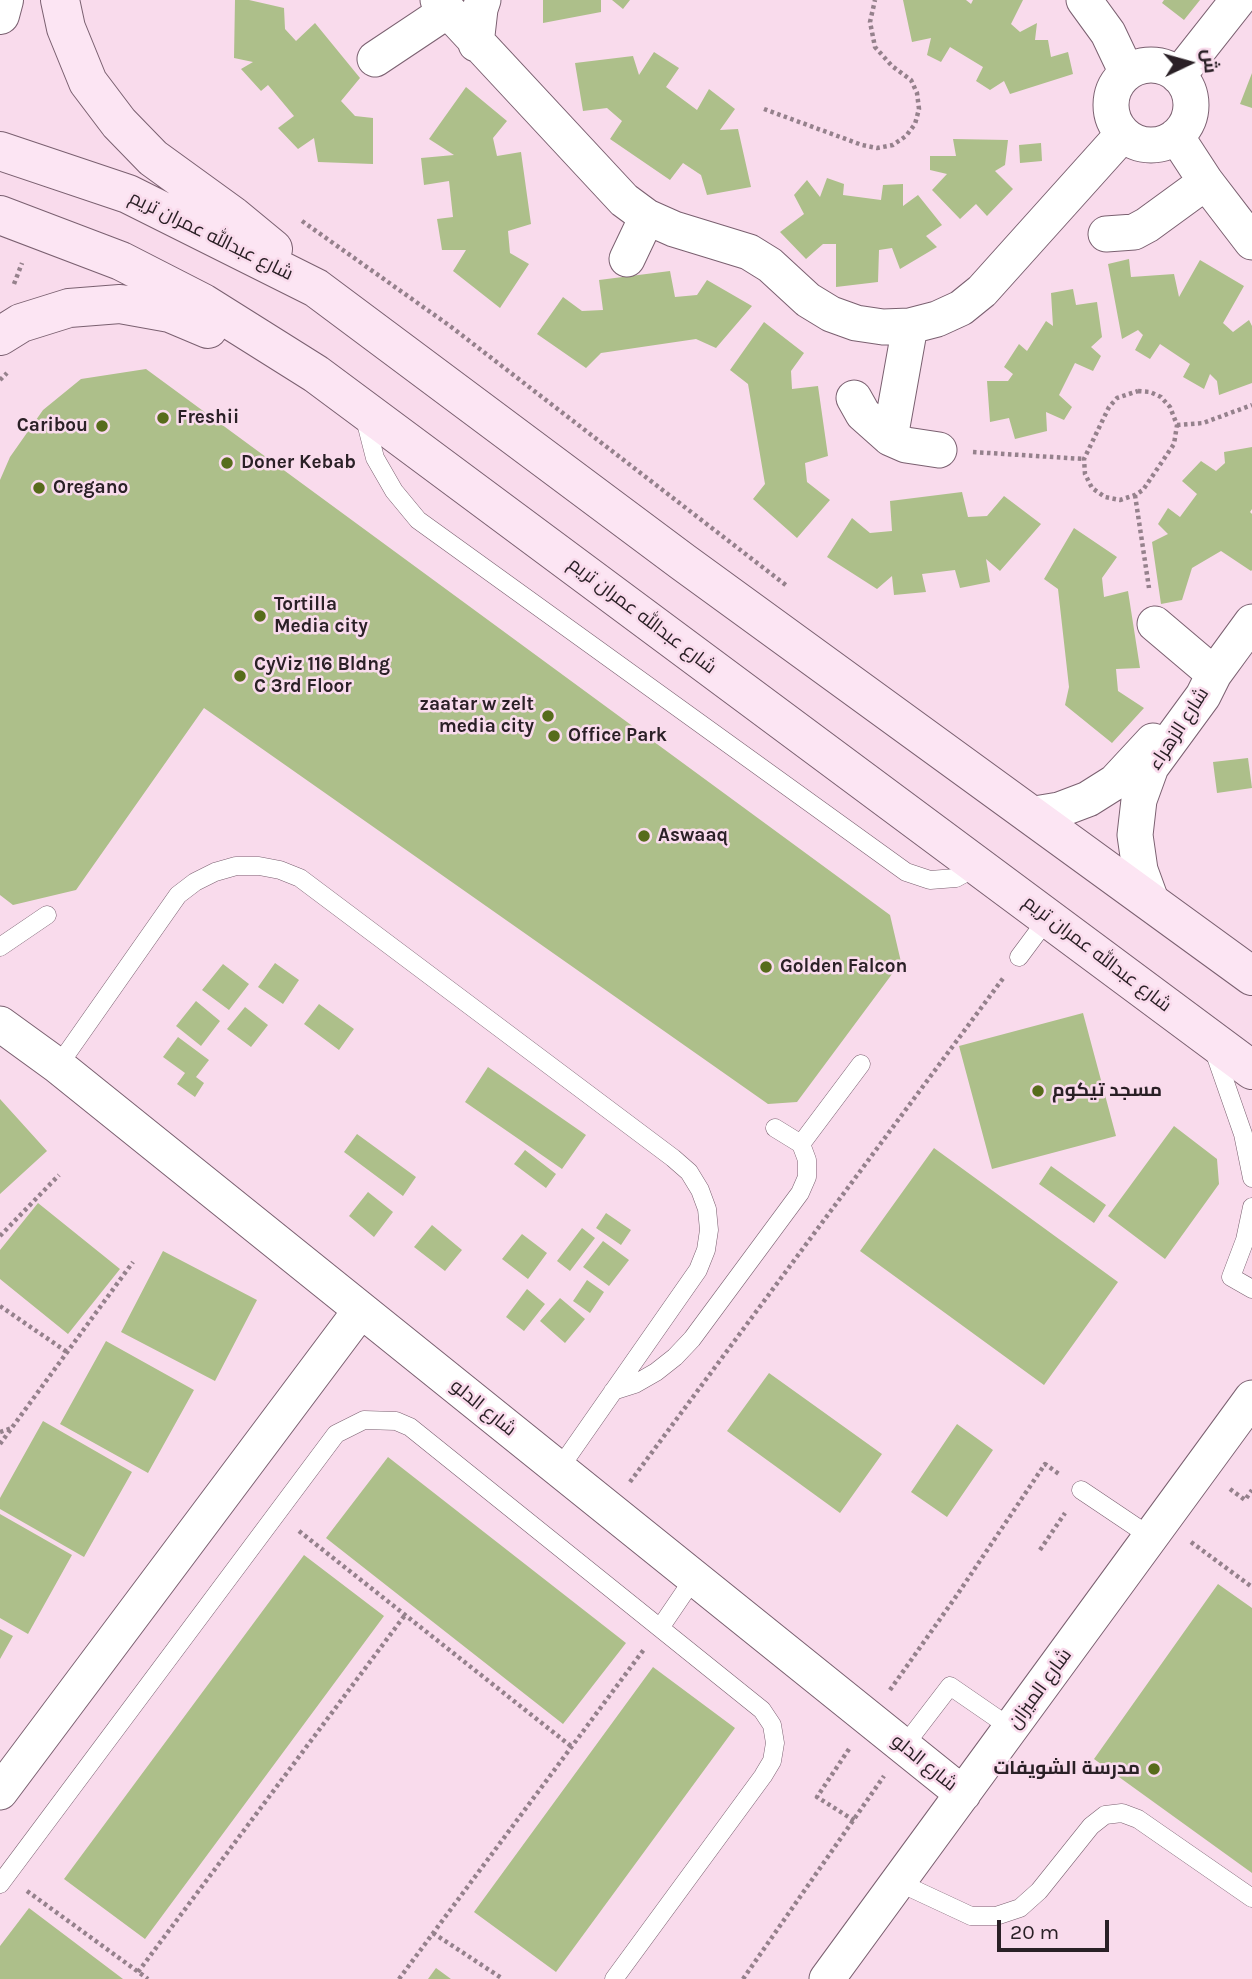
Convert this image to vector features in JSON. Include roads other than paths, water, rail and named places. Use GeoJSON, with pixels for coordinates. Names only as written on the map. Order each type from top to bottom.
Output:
{"type":"FeatureCollection","features":[{"type":"Feature","properties":{"kind":"main road"},"geometry":{"type":"LineString","coordinates":[[60,0],[66,28],[88,82],[119,123],[153,158],[233,216],[316,288]]}},
{"type":"Feature","properties":{"kind":"main road","name":"شارع عبدالله عمران تريم"},"geometry":{"type":"LineString","coordinates":[[0,151],[128,194],[316,288],[661,545],[1252,976]]}},
{"type":"Feature","properties":{"kind":"main road","name":"شارع عبدالله عمران تريم"},"geometry":{"type":"LineString","coordinates":[[0,215],[121,261],[203,303],[316,374],[1252,1070]]}},
{"type":"Feature","properties":{"kind":"main road"},"geometry":{"type":"LineString","coordinates":[[0,336],[21,323],[69,308],[120,304],[170,313],[316,374]]}},
{"type":"Feature","properties":{"kind":"street"},"geometry":{"type":"LineString","coordinates":[[0,15],[4,0]]}},
{"type":"Feature","properties":{"kind":"street"},"geometry":{"type":"LineString","coordinates":[[476,44],[483,0]]}},
{"type":"Feature","properties":{"kind":"street"},"geometry":{"type":"LineString","coordinates":[[1084,0],[1108,33],[1127,73]]}},
{"type":"Feature","properties":{"kind":"street"},"geometry":{"type":"LineString","coordinates":[[1108,33],[1116,0]]}},
{"type":"Feature","properties":{"kind":"street"},"geometry":{"type":"LineString","coordinates":[[1178,76],[1238,0]]}},
{"type":"Feature","properties":{"kind":"street"},"geometry":{"type":"LineString","coordinates":[[375,59],[442,5],[624,200],[648,217],[674,229],[749,252],[770,265],[808,300],[831,314],[856,323],[883,327],[910,326],[937,319],[961,308],[982,291],[1123,134]]}},
{"type":"Feature","properties":{"kind":"street"},"geometry":{"type":"LineString","coordinates":[[1153,65],[1166,68],[1178,76],[1186,86],[1190,113],[1176,136],[1163,143],[1149,145],[1135,142],[1123,134],[1115,123],[1111,109],[1112,96],[1127,73],[1139,66],[1153,65]]}},
{"type":"Feature","properties":{"kind":"street"},"geometry":{"type":"LineString","coordinates":[[1176,136],[1206,182],[1252,242]]}},
{"type":"Feature","properties":{"kind":"street"},"geometry":{"type":"LineString","coordinates":[[1106,234],[1134,232],[1206,182]]}},
{"type":"Feature","properties":{"kind":"street"},"geometry":{"type":"LineString","coordinates":[[627,259],[648,217]]}},
{"type":"Feature","properties":{"kind":"street"},"geometry":{"type":"LineString","coordinates":[[890,438],[910,326]]}},
{"type":"Feature","properties":{"kind":"street"},"geometry":{"type":"LineString","coordinates":[[854,398],[863,414],[890,438],[906,445],[939,450]]}},
{"type":"Feature","properties":{"kind":"street","name":"شارع الزهراء"},"geometry":{"type":"LineString","coordinates":[[1152,903],[1140,870],[1135,835],[1139,800],[1151,767],[1252,622]]}},
{"type":"Feature","properties":{"kind":"street"},"geometry":{"type":"LineString","coordinates":[[1155,624],[1213,675]]}},
{"type":"Feature","properties":{"kind":"street","name":"شارع الزهراء"},"geometry":{"type":"LineString","coordinates":[[1029,815],[1059,810],[1088,799],[1115,782],[1137,760],[1195,690],[1213,675]]}},
{"type":"Feature","properties":{"kind":"street","name":"شارع الدلو"},"geometry":{"type":"LineString","coordinates":[[0,1024],[58,1066],[963,1794]]}},
{"type":"Feature","properties":{"kind":"street"},"geometry":{"type":"LineString","coordinates":[[0,1792],[361,1310]]}},
{"type":"Feature","properties":{"kind":"street","name":"شارع الميزان"},"geometry":{"type":"LineString","coordinates":[[827,1979],[1252,1398]]}},
{"type":"Feature","properties":{"kind":"lane"},"geometry":{"type":"LineString","coordinates":[[362,408],[375,458],[394,491],[418,520],[906,872],[930,880],[956,878],[978,866]]}},
{"type":"Feature","properties":{"kind":"lane"},"geometry":{"type":"LineString","coordinates":[[58,1066],[178,895],[215,872],[236,866],[259,866],[300,878],[673,1158],[689,1172],[707,1209],[709,1230],[706,1250],[698,1270],[559,1469]]}},
{"type":"Feature","properties":{"kind":"lane"},"geometry":{"type":"LineString","coordinates":[[0,947],[47,915]]}},
{"type":"Feature","properties":{"kind":"lane"},"geometry":{"type":"LineString","coordinates":[[1019,957],[1048,918]]}},
{"type":"Feature","properties":{"kind":"lane"},"geometry":{"type":"LineString","coordinates":[[1209,1038],[1242,1134],[1252,1178]]}},
{"type":"Feature","properties":{"kind":"lane"},"geometry":{"type":"LineString","coordinates":[[801,1144],[861,1064]]}},
{"type":"Feature","properties":{"kind":"lane"},"geometry":{"type":"LineString","coordinates":[[613,1391],[635,1384],[676,1357],[800,1193],[807,1177],[807,1160],[801,1144],[775,1128]]}},
{"type":"Feature","properties":{"kind":"lane"},"geometry":{"type":"LineString","coordinates":[[1252,1207],[1245,1240],[1231,1277],[1252,1289]]}},
{"type":"Feature","properties":{"kind":"lane"},"geometry":{"type":"LineString","coordinates":[[3,1880],[336,1434],[364,1420],[396,1421],[410,1427],[762,1710],[772,1725],[775,1743],[772,1760],[763,1776],[614,1979]]}},
{"type":"Feature","properties":{"kind":"lane"},"geometry":{"type":"LineString","coordinates":[[1081,1490],[1157,1529]]}},
{"type":"Feature","properties":{"kind":"lane"},"geometry":{"type":"LineString","coordinates":[[660,1628],[694,1578]]}},
{"type":"Feature","properties":{"kind":"lane"},"geometry":{"type":"LineString","coordinates":[[904,1745],[950,1686],[1011,1728]]}},
{"type":"Feature","properties":{"kind":"lane"},"geometry":{"type":"LineString","coordinates":[[898,1882],[971,1916],[996,1916],[1020,1908],[1038,1891],[1091,1826],[1105,1815],[1122,1813],[1138,1819],[1252,1898]]}},
{"type":"Feature","properties":{"kind":"place","name":"Freshii"},"geometry":{"type":"Point","coordinates":[163,418]}},
{"type":"Feature","properties":{"kind":"place","name":"Caribou"},"geometry":{"type":"Point","coordinates":[102,426]}},
{"type":"Feature","properties":{"kind":"place","name":"Doner Kebab"},"geometry":{"type":"Point","coordinates":[227,463]}},
{"type":"Feature","properties":{"kind":"place","name":"Oregano"},"geometry":{"type":"Point","coordinates":[39,488]}},
{"type":"Feature","properties":{"kind":"place","name":"Tortilla Media city"},"geometry":{"type":"Point","coordinates":[260,616]}},
{"type":"Feature","properties":{"kind":"place","name":"CyViz 116 Bldng C 3rd Floor"},"geometry":{"type":"Point","coordinates":[240,676]}},
{"type":"Feature","properties":{"kind":"place","name":"zaatar w zelt media city"},"geometry":{"type":"Point","coordinates":[548,716]}},
{"type":"Feature","properties":{"kind":"place","name":"Office Park"},"geometry":{"type":"Point","coordinates":[554,736]}},
{"type":"Feature","properties":{"kind":"place","name":"Aswaaq"},"geometry":{"type":"Point","coordinates":[644,836]}},
{"type":"Feature","properties":{"kind":"place","name":"Golden Falcon"},"geometry":{"type":"Point","coordinates":[766,967]}},
{"type":"Feature","properties":{"kind":"place","name":"مسجد تيكوم"},"geometry":{"type":"Point","coordinates":[1038,1091]}},
{"type":"Feature","properties":{"kind":"place","name":"مدرسة الشويفات"},"geometry":{"type":"Point","coordinates":[1154,1769]}}]}
